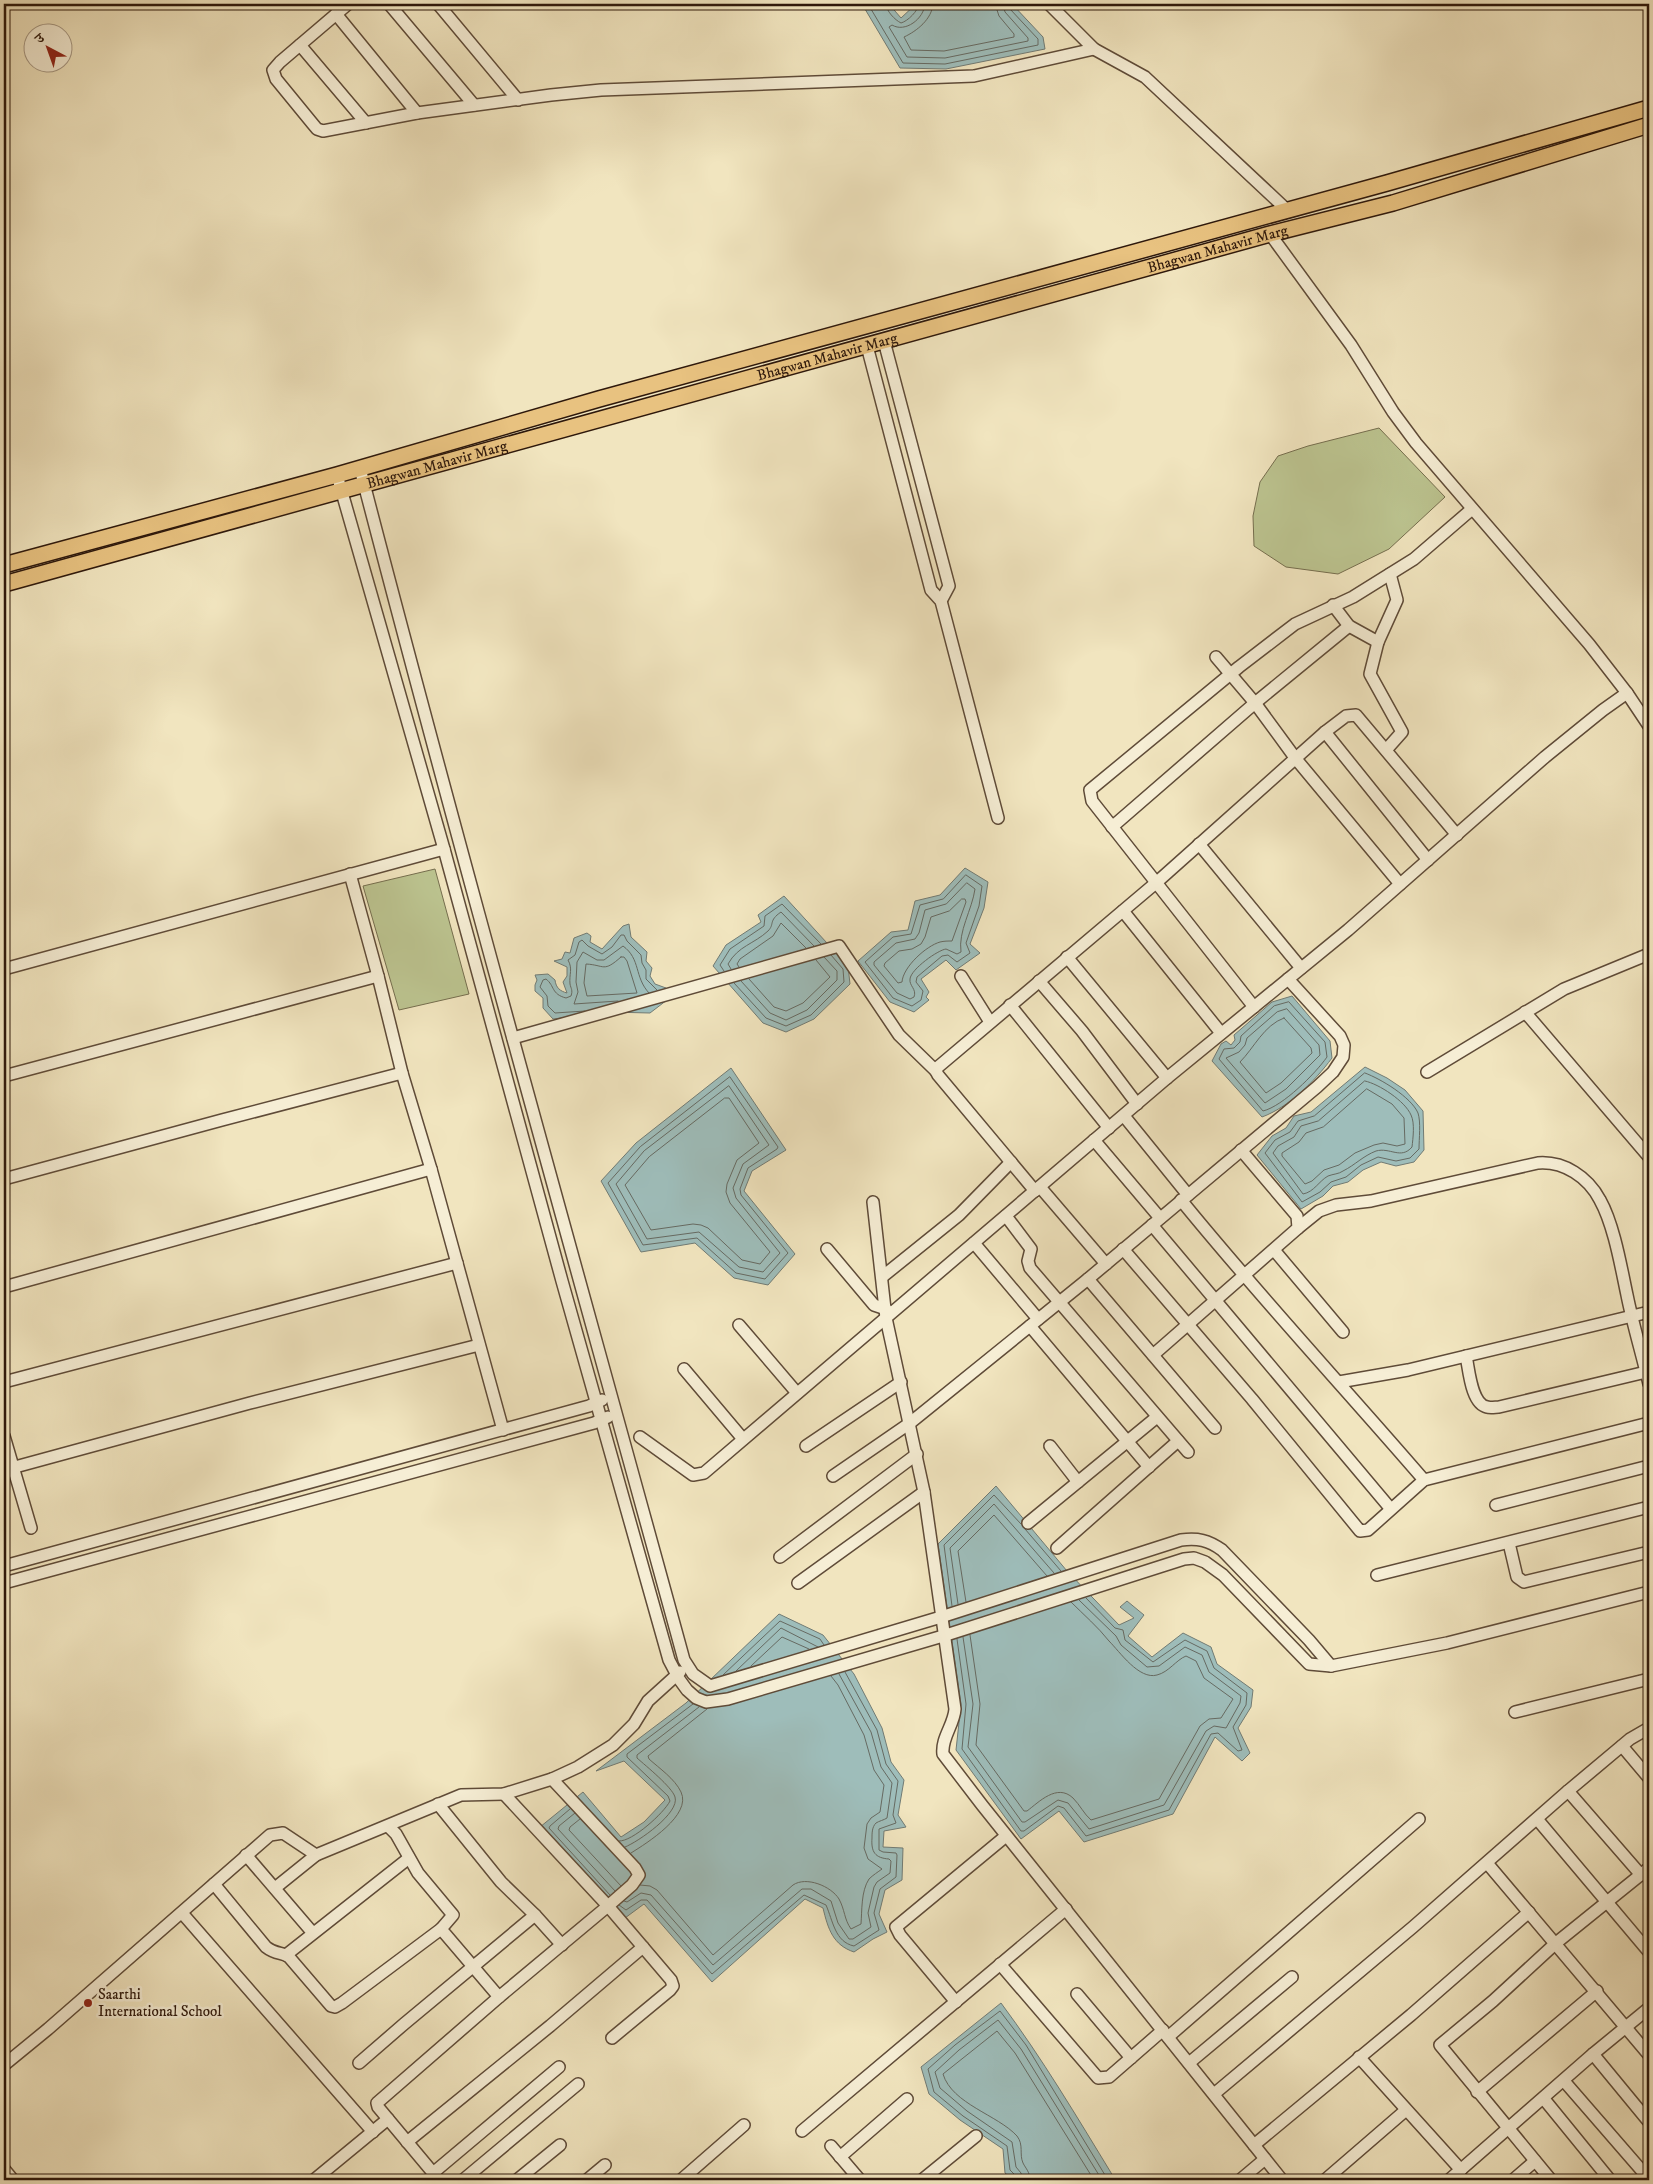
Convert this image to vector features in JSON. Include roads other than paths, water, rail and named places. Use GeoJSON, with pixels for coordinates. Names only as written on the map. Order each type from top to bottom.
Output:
{"type":"FeatureCollection","features":[{"type":"Feature","properties":{"kind":"main road","name":"Bhagwan Mahavir Marg"},"geometry":{"type":"LineString","coordinates":[[4,584],[339,482],[360,468],[608,397],[1649,108]]}},
{"type":"Feature","properties":{"kind":"main road","name":"Bhagwan Mahavir Marg"},"geometry":{"type":"LineString","coordinates":[[4,565],[339,482],[364,484],[1270,234],[1393,203],[1649,125]]}},
{"type":"Feature","properties":{"kind":"street"},"geometry":{"type":"LineString","coordinates":[[348,4],[275,67],[274,74],[317,130],[323,132],[417,113],[601,90],[974,76],[1094,49]]}},
{"type":"Feature","properties":{"kind":"street"},"geometry":{"type":"LineString","coordinates":[[389,4],[474,105]]}},
{"type":"Feature","properties":{"kind":"street"},"geometry":{"type":"LineString","coordinates":[[438,4],[518,100]]}},
{"type":"Feature","properties":{"kind":"street"},"geometry":{"type":"LineString","coordinates":[[1049,4],[1094,49],[1144,76],[1287,210]]}},
{"type":"Feature","properties":{"kind":"street"},"geometry":{"type":"LineString","coordinates":[[336,14],[417,113]]}},
{"type":"Feature","properties":{"kind":"street"},"geometry":{"type":"LineString","coordinates":[[300,45],[366,123]]}},
{"type":"Feature","properties":{"kind":"street"},"geometry":{"type":"LineString","coordinates":[[1270,234],[1351,345],[1393,412],[1416,443],[1589,644],[1627,693],[1649,726]]}},
{"type":"Feature","properties":{"kind":"street"},"geometry":{"type":"LineString","coordinates":[[884,341],[949,586],[941,601]]}},
{"type":"Feature","properties":{"kind":"street"},"geometry":{"type":"LineString","coordinates":[[866,346],[931,590],[941,601],[998,818]]}},
{"type":"Feature","properties":{"kind":"street"},"geometry":{"type":"LineString","coordinates":[[360,468],[431,741],[684,1660],[693,1674],[710,1686],[941,1617],[1181,1540],[1194,1538],[1208,1541],[1222,1550],[1309,1640],[1331,1666]]}},
{"type":"Feature","properties":{"kind":"street"},"geometry":{"type":"LineString","coordinates":[[339,482],[444,849],[669,1660],[676,1675],[687,1690],[696,1698],[706,1702],[728,1699],[943,1636],[1169,1563],[1194,1558],[1206,1562],[1223,1575],[1309,1664],[1331,1666],[1447,1643],[1649,1592]]}},
{"type":"Feature","properties":{"kind":"street"},"geometry":{"type":"LineString","coordinates":[[1254,1006],[1112,827],[1090,798],[1090,790],[1231,674],[1296,624],[1353,597],[1414,559],[1472,509]]}},
{"type":"Feature","properties":{"kind":"street"},"geometry":{"type":"LineString","coordinates":[[1386,750],[1402,732],[1370,674],[1378,642],[1397,600],[1390,574]]}},
{"type":"Feature","properties":{"kind":"street"},"geometry":{"type":"LineString","coordinates":[[1334,605],[1349,626],[1378,642]]}},
{"type":"Feature","properties":{"kind":"street"},"geometry":{"type":"LineString","coordinates":[[1112,827],[1349,626]]}},
{"type":"Feature","properties":{"kind":"street"},"geometry":{"type":"LineString","coordinates":[[1216,657],[1256,703],[1296,759],[1400,884]]}},
{"type":"Feature","properties":{"kind":"street"},"geometry":{"type":"LineString","coordinates":[[640,1437],[693,1475],[704,1473],[886,1314],[974,1243],[1167,1078],[1288,979],[1574,732],[1627,693]]}},
{"type":"Feature","properties":{"kind":"street"},"geometry":{"type":"LineString","coordinates":[[936,1071],[941,1063],[1157,882],[1325,732],[1346,716],[1356,716],[1457,835]]}},
{"type":"Feature","properties":{"kind":"street"},"geometry":{"type":"LineString","coordinates":[[1325,732],[1428,860]]}},
{"type":"Feature","properties":{"kind":"street"},"geometry":{"type":"LineString","coordinates":[[1199,844],[1301,968]]}},
{"type":"Feature","properties":{"kind":"street"},"geometry":{"type":"LineString","coordinates":[[4,968],[444,849]]}},
{"type":"Feature","properties":{"kind":"street"},"geometry":{"type":"LineString","coordinates":[[350,874],[402,1073],[431,1169],[503,1430]]}},
{"type":"Feature","properties":{"kind":"street"},"geometry":{"type":"LineString","coordinates":[[1123,911],[1221,1033]]}},
{"type":"Feature","properties":{"kind":"street"},"geometry":{"type":"LineString","coordinates":[[513,1038],[839,946],[899,1035],[936,1071],[1011,1162],[1106,1264]]}},
{"type":"Feature","properties":{"kind":"street"},"geometry":{"type":"LineString","coordinates":[[1427,1072],[1564,989],[1649,954]]}},
{"type":"Feature","properties":{"kind":"street"},"geometry":{"type":"LineString","coordinates":[[1067,957],[1167,1078]]}},
{"type":"Feature","properties":{"kind":"street"},"geometry":{"type":"LineString","coordinates":[[4,1076],[378,976]]}},
{"type":"Feature","properties":{"kind":"street"},"geometry":{"type":"LineString","coordinates":[[961,976],[990,1022]]}},
{"type":"Feature","properties":{"kind":"street"},"geometry":{"type":"LineString","coordinates":[[833,1476],[910,1424],[1318,1088],[1333,1072],[1343,1057],[1344,1045],[1340,1036],[1288,979]]}},
{"type":"Feature","properties":{"kind":"street"},"geometry":{"type":"LineString","coordinates":[[1039,981],[1082,1031],[1137,1104]]}},
{"type":"Feature","properties":{"kind":"street"},"geometry":{"type":"LineString","coordinates":[[1010,1005],[1109,1128]]}},
{"type":"Feature","properties":{"kind":"street"},"geometry":{"type":"LineString","coordinates":[[1525,1012],[1649,1157]]}},
{"type":"Feature","properties":{"kind":"street"},"geometry":{"type":"LineString","coordinates":[[4,1179],[402,1073]]}},
{"type":"Feature","properties":{"kind":"street"},"geometry":{"type":"LineString","coordinates":[[1124,1116],[1244,1276],[1424,1480]]}},
{"type":"Feature","properties":{"kind":"street"},"geometry":{"type":"LineString","coordinates":[[1094,1140],[1216,1301],[1390,1508]]}},
{"type":"Feature","properties":{"kind":"street"},"geometry":{"type":"LineString","coordinates":[[1241,1150],[1297,1216],[1298,1228]]}},
{"type":"Feature","properties":{"kind":"street"},"geometry":{"type":"LineString","coordinates":[[882,1277],[959,1215],[1011,1162]]}},
{"type":"Feature","properties":{"kind":"street"},"geometry":{"type":"LineString","coordinates":[[1153,1355],[1320,1211],[1336,1205],[1371,1201],[1538,1163],[1557,1164],[1581,1177],[1600,1199],[1621,1265],[1648,1378],[1499,1407],[1487,1407],[1477,1400],[1474,1394],[1466,1356]]}},
{"type":"Feature","properties":{"kind":"street"},"geometry":{"type":"LineString","coordinates":[[4,1287],[431,1169]]}},
{"type":"Feature","properties":{"kind":"street"},"geometry":{"type":"LineString","coordinates":[[873,1202],[886,1314],[924,1492],[943,1636],[955,1709],[953,1722],[942,1749],[943,1754],[1006,1836],[1166,2033],[1282,2180]]}},
{"type":"Feature","properties":{"kind":"street"},"geometry":{"type":"LineString","coordinates":[[1006,1216],[1031,1249],[1028,1261],[1030,1268],[1188,1452]]}},
{"type":"Feature","properties":{"kind":"street"},"geometry":{"type":"LineString","coordinates":[[974,1243],[1034,1323],[1149,1467]]}},
{"type":"Feature","properties":{"kind":"street"},"geometry":{"type":"LineString","coordinates":[[827,1249],[874,1305],[886,1314]]}},
{"type":"Feature","properties":{"kind":"street"},"geometry":{"type":"LineString","coordinates":[[1123,1249],[1188,1324],[1357,1528],[1364,1532],[1424,1480],[1649,1423]]}},
{"type":"Feature","properties":{"kind":"street"},"geometry":{"type":"LineString","coordinates":[[1274,1250],[1343,1332]]}},
{"type":"Feature","properties":{"kind":"street"},"geometry":{"type":"LineString","coordinates":[[4,1382],[456,1263]]}},
{"type":"Feature","properties":{"kind":"street"},"geometry":{"type":"LineString","coordinates":[[1088,1279],[1215,1428]]}},
{"type":"Feature","properties":{"kind":"street"},"geometry":{"type":"LineString","coordinates":[[1339,1382],[1466,1356],[1649,1312]]}},
{"type":"Feature","properties":{"kind":"street"},"geometry":{"type":"LineString","coordinates":[[739,1325],[796,1393]]}},
{"type":"Feature","properties":{"kind":"street"},"geometry":{"type":"LineString","coordinates":[[8,1469],[250,1403],[479,1345]]}},
{"type":"Feature","properties":{"kind":"street"},"geometry":{"type":"LineString","coordinates":[[684,1369],[743,1439]]}},
{"type":"Feature","properties":{"kind":"street"},"geometry":{"type":"LineString","coordinates":[[806,1446],[901,1382]]}},
{"type":"Feature","properties":{"kind":"street"},"geometry":{"type":"LineString","coordinates":[[4,1566],[589,1406],[612,1396]]}},
{"type":"Feature","properties":{"kind":"street"},"geometry":{"type":"LineString","coordinates":[[4,1583],[617,1414]]}},
{"type":"Feature","properties":{"kind":"street"},"geometry":{"type":"LineString","coordinates":[[1028,1523],[1157,1417]]}},
{"type":"Feature","properties":{"kind":"street"},"geometry":{"type":"LineString","coordinates":[[4,1436],[8,1469],[31,1528]]}},
{"type":"Feature","properties":{"kind":"street"},"geometry":{"type":"LineString","coordinates":[[1057,1548],[1178,1441]]}},
{"type":"Feature","properties":{"kind":"street"},"geometry":{"type":"LineString","coordinates":[[1050,1446],[1078,1482]]}},
{"type":"Feature","properties":{"kind":"street"},"geometry":{"type":"LineString","coordinates":[[780,1557],[917,1454]]}},
{"type":"Feature","properties":{"kind":"street"},"geometry":{"type":"LineString","coordinates":[[1496,1505],[1649,1466]]}},
{"type":"Feature","properties":{"kind":"street"},"geometry":{"type":"LineString","coordinates":[[798,1583],[924,1492]]}},
{"type":"Feature","properties":{"kind":"street"},"geometry":{"type":"LineString","coordinates":[[1377,1575],[1649,1507]]}},
{"type":"Feature","properties":{"kind":"street"},"geometry":{"type":"LineString","coordinates":[[1509,1543],[1517,1577],[1524,1582],[1649,1552]]}},
{"type":"Feature","properties":{"kind":"street"},"geometry":{"type":"LineString","coordinates":[[275,1888],[316,1855],[460,1795],[504,1794],[552,1779],[578,1767],[613,1745],[634,1724],[648,1701],[688,1666]]}},
{"type":"Feature","properties":{"kind":"street"},"geometry":{"type":"LineString","coordinates":[[1515,1712],[1649,1679]]}},
{"type":"Feature","properties":{"kind":"street"},"geometry":{"type":"LineString","coordinates":[[1214,2094],[1487,1863],[1568,1791],[1622,1746],[1649,1728]]}},
{"type":"Feature","properties":{"kind":"street"},"geometry":{"type":"LineString","coordinates":[[1622,1746],[1649,1778]]}},
{"type":"Feature","properties":{"kind":"street"},"geometry":{"type":"LineString","coordinates":[[552,1779],[639,1875],[608,1906],[380,2099],[377,2102],[378,2107],[436,2177],[559,2066]]}},
{"type":"Feature","properties":{"kind":"street"},"geometry":{"type":"LineString","coordinates":[[1551,2180],[1440,2045],[1493,2001],[1556,1943],[1645,1872],[1568,1791]]}},
{"type":"Feature","properties":{"kind":"street"},"geometry":{"type":"LineString","coordinates":[[504,1794],[608,1906],[671,1980],[673,1986],[666,1994],[612,2038]]}},
{"type":"Feature","properties":{"kind":"street"},"geometry":{"type":"LineString","coordinates":[[438,1804],[501,1882],[562,1945]]}},
{"type":"Feature","properties":{"kind":"street"},"geometry":{"type":"LineString","coordinates":[[1000,1964],[1098,2078],[1108,2077],[1166,2033],[1419,1819]]}},
{"type":"Feature","properties":{"kind":"street"},"geometry":{"type":"LineString","coordinates":[[1537,1819],[1649,1952]]}},
{"type":"Feature","properties":{"kind":"street"},"geometry":{"type":"LineString","coordinates":[[214,1884],[266,1947],[275,1954],[286,1955],[327,2003],[336,2007],[441,1929],[453,1915],[418,1873],[396,1834],[388,1826]]}},
{"type":"Feature","properties":{"kind":"street"},"geometry":{"type":"LineString","coordinates":[[4,2065],[48,2029],[270,1835],[283,1833],[316,1855]]}},
{"type":"Feature","properties":{"kind":"street"},"geometry":{"type":"LineString","coordinates":[[956,2002],[900,1935],[896,1926],[1006,1836]]}},
{"type":"Feature","properties":{"kind":"street"},"geometry":{"type":"LineString","coordinates":[[246,1855],[312,1932]]}},
{"type":"Feature","properties":{"kind":"street"},"geometry":{"type":"LineString","coordinates":[[286,1955],[312,1932],[409,1858]]}},
{"type":"Feature","properties":{"kind":"street"},"geometry":{"type":"LineString","coordinates":[[1487,1863],[1649,2055]]}},
{"type":"Feature","properties":{"kind":"street"},"geometry":{"type":"LineString","coordinates":[[802,2131],[1066,1909]]}},
{"type":"Feature","properties":{"kind":"street"},"geometry":{"type":"LineString","coordinates":[[1254,2145],[1411,2015],[1529,1912]]}},
{"type":"Feature","properties":{"kind":"street"},"geometry":{"type":"LineString","coordinates":[[182,1913],[372,2132]]}},
{"type":"Feature","properties":{"kind":"street"},"geometry":{"type":"LineString","coordinates":[[360,2063],[535,1915]]}},
{"type":"Feature","properties":{"kind":"street"},"geometry":{"type":"LineString","coordinates":[[441,1929],[499,1997]]}},
{"type":"Feature","properties":{"kind":"street"},"geometry":{"type":"LineString","coordinates":[[407,2142],[644,1947]]}},
{"type":"Feature","properties":{"kind":"street"},"geometry":{"type":"LineString","coordinates":[[1189,2062],[1292,1977]]}},
{"type":"Feature","properties":{"kind":"street"},"geometry":{"type":"LineString","coordinates":[[1477,2092],[1596,1991]]}},
{"type":"Feature","properties":{"kind":"street"},"geometry":{"type":"LineString","coordinates":[[1077,1994],[1131,2058]]}},
{"type":"Feature","properties":{"kind":"street"},"geometry":{"type":"LineString","coordinates":[[1359,2057],[1406,2110],[1454,2177],[1593,2054],[1649,2008]]}},
{"type":"Feature","properties":{"kind":"street"},"geometry":{"type":"LineString","coordinates":[[1593,2054],[1649,2122]]}},
{"type":"Feature","properties":{"kind":"street"},"geometry":{"type":"LineString","coordinates":[[1564,2081],[1649,2179]]}},
{"type":"Feature","properties":{"kind":"street"},"geometry":{"type":"LineString","coordinates":[[463,2180],[578,2084]]}},
{"type":"Feature","properties":{"kind":"street"},"geometry":{"type":"LineString","coordinates":[[840,2157],[907,2099]]}},
{"type":"Feature","properties":{"kind":"street"},"geometry":{"type":"LineString","coordinates":[[1544,2099],[1610,2180]]}},
{"type":"Feature","properties":{"kind":"street"},"geometry":{"type":"LineString","coordinates":[[1325,2180],[1406,2110]]}},
{"type":"Feature","properties":{"kind":"street"},"geometry":{"type":"LineString","coordinates":[[314,2180],[388,2119]]}},
{"type":"Feature","properties":{"kind":"street"},"geometry":{"type":"LineString","coordinates":[[681,2180],[744,2125]]}},
{"type":"Feature","properties":{"kind":"street"},"geometry":{"type":"LineString","coordinates":[[922,2180],[976,2136]]}},
{"type":"Feature","properties":{"kind":"street"},"geometry":{"type":"LineString","coordinates":[[517,2180],[560,2145]]}},
{"type":"Feature","properties":{"kind":"street"},"geometry":{"type":"LineString","coordinates":[[831,2146],[860,2180]]}},
{"type":"Feature","properties":{"kind":"street"},"geometry":{"type":"LineString","coordinates":[[1240,2180],[1265,2159]]}},
{"type":"Feature","properties":{"kind":"street"},"geometry":{"type":"LineString","coordinates":[[1512,2180],[1535,2161]]}},
{"type":"Feature","properties":{"kind":"street"},"geometry":{"type":"LineString","coordinates":[[587,2180],[604,2165]]}},
{"type":"Feature","properties":{"kind":"street"},"geometry":{"type":"LineString","coordinates":[[4,2169],[13,2180]]}},
{"type":"Feature","properties":{"kind":"water"},"geometry":{"type":"Polygon","coordinates":[[[862,4],[889,4],[901,18],[916,4],[1012,4],[1043,37],[1045,49],[946,69],[900,68],[862,4]]]}},
{"type":"Feature","properties":{"kind":"water"},"geometry":{"type":"Polygon","coordinates":[[[965,868],[988,882],[984,908],[970,944],[980,953],[956,970],[946,960],[921,979],[929,992],[926,997],[929,1000],[914,1012],[890,1002],[858,961],[891,932],[908,930],[915,901],[940,895],[965,868]]]}},
{"type":"Feature","properties":{"kind":"water"},"geometry":{"type":"Polygon","coordinates":[[[784,896],[848,966],[850,984],[814,1019],[786,1032],[763,1023],[713,966],[726,945],[761,922],[758,915],[784,896]]]}},
{"type":"Feature","properties":{"kind":"water"},"geometry":{"type":"Polygon","coordinates":[[[629,924],[631,937],[647,952],[646,961],[652,968],[650,976],[655,984],[666,988],[667,1000],[650,1013],[609,1012],[553,1019],[543,1008],[543,998],[535,991],[537,980],[535,975],[548,974],[555,980],[559,989],[567,993],[563,982],[567,976],[567,967],[554,961],[562,959],[565,952],[570,953],[574,938],[587,933],[591,936],[590,942],[602,949],[623,926],[629,924]]]}},
{"type":"Feature","properties":{"kind":"water"},"geometry":{"type":"Polygon","coordinates":[[[1292,996],[1330,1041],[1332,1058],[1300,1093],[1282,1107],[1262,1117],[1212,1061],[1221,1044],[1226,1041],[1231,1045],[1235,1040],[1234,1035],[1272,1002],[1292,996]]]}},
{"type":"Feature","properties":{"kind":"water"},"geometry":{"type":"Polygon","coordinates":[[[1365,1067],[1405,1090],[1423,1111],[1424,1150],[1414,1162],[1396,1166],[1381,1162],[1363,1170],[1348,1182],[1333,1186],[1323,1196],[1301,1209],[1257,1155],[1272,1136],[1286,1128],[1294,1116],[1311,1112],[1365,1067]]]}},
{"type":"Feature","properties":{"kind":"water"},"geometry":{"type":"Polygon","coordinates":[[[731,1068],[786,1150],[752,1171],[744,1191],[795,1254],[768,1285],[734,1278],[695,1243],[641,1252],[601,1181],[636,1143],[731,1068]]]}},
{"type":"Feature","properties":{"kind":"water"},"geometry":{"type":"Polygon","coordinates":[[[996,1486],[1067,1571],[1119,1625],[1134,1618],[1120,1607],[1127,1601],[1144,1615],[1128,1636],[1152,1657],[1183,1633],[1211,1647],[1217,1664],[1253,1690],[1251,1707],[1238,1728],[1250,1753],[1242,1761],[1215,1737],[1173,1814],[1084,1842],[1059,1811],[1021,1839],[956,1750],[961,1704],[938,1544],[996,1486]]]}},
{"type":"Feature","properties":{"kind":"water"},"geometry":{"type":"Polygon","coordinates":[[[779,1614],[823,1635],[854,1674],[882,1728],[891,1762],[904,1780],[898,1815],[906,1827],[884,1831],[883,1847],[903,1848],[902,1880],[885,1890],[879,1914],[887,1932],[854,1952],[836,1941],[829,1929],[823,1908],[805,1899],[712,1982],[644,1904],[625,1918],[540,1827],[583,1792],[621,1837],[644,1822],[665,1800],[624,1761],[596,1771],[686,1703],[779,1614]]]}},
{"type":"Feature","properties":{"kind":"water"},"geometry":{"type":"Polygon","coordinates":[[[1001,2003],[1059,2088],[1113,2176],[1113,2180],[1014,2180],[1005,2173],[1003,2149],[960,2120],[929,2094],[921,2067],[1001,2003]]]}},
{"type":"Feature","properties":{"kind":"place","name":"Saarthi International School"},"geometry":{"type":"Point","coordinates":[88,2003]}}]}
